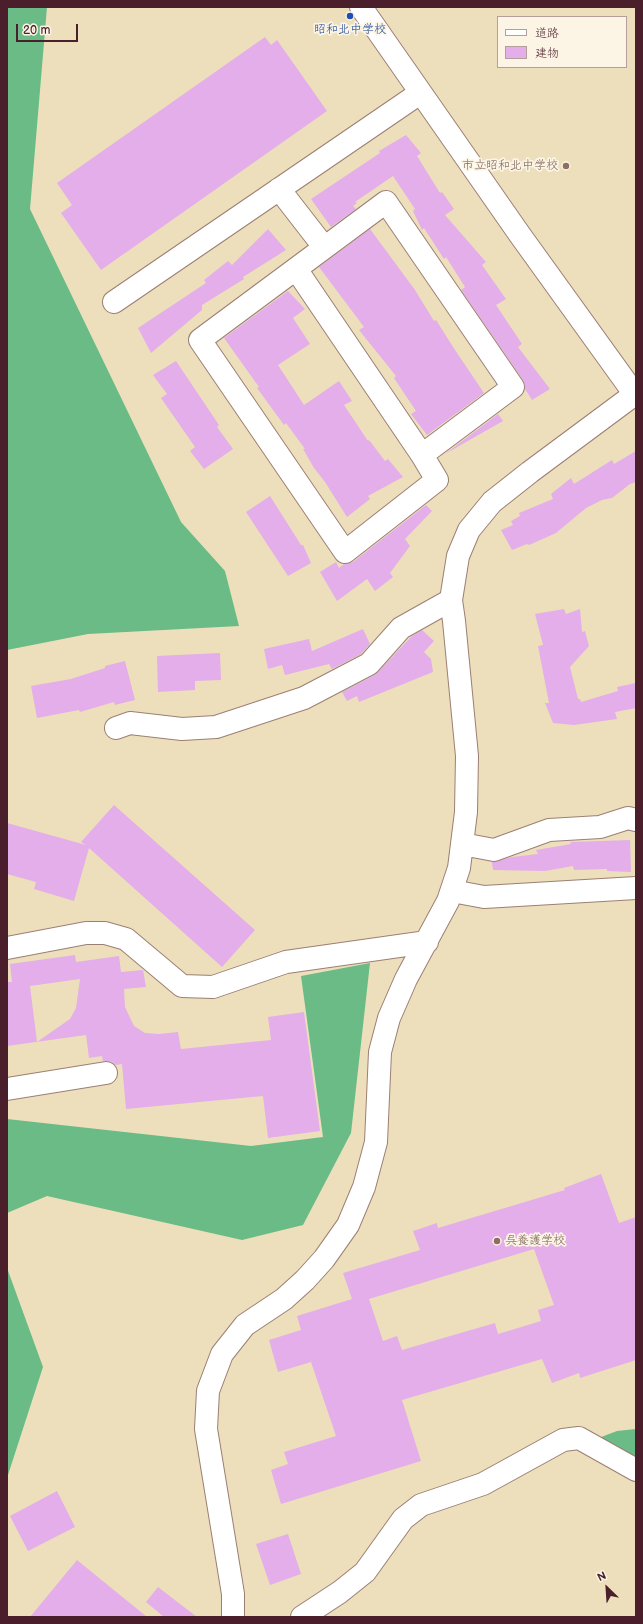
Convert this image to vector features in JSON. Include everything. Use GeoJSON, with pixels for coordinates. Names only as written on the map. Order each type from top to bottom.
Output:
{"type":"FeatureCollection","features":[{"type":"Feature","properties":{"kind":"street"},"geometry":{"type":"LineString","coordinates":[[232,1617],[233,1594],[206,1429],[208,1391],[222,1354],[245,1325],[284,1299],[305,1280],[324,1258],[348,1225],[364,1187],[376,1142],[380,1052],[389,1018],[406,979],[427,942],[452,891],[459,868],[466,812],[467,756],[451,600],[458,556],[469,530],[492,502],[530,472],[635,395],[626,368],[520,235],[361,7]]}},
{"type":"Feature","properties":{"kind":"street"},"geometry":{"type":"LineString","coordinates":[[114,302],[420,93]]}},
{"type":"Feature","properties":{"kind":"street"},"geometry":{"type":"LineString","coordinates":[[279,189],[324,247]]}},
{"type":"Feature","properties":{"kind":"street"},"geometry":{"type":"LineString","coordinates":[[296,268],[422,455],[437,480],[345,552],[200,340],[296,268],[324,247],[386,202],[513,387],[422,455]]}},
{"type":"Feature","properties":{"kind":"street"},"geometry":{"type":"LineString","coordinates":[[116,728],[130,723],[182,729],[216,727],[304,698],[370,664],[401,628],[451,600]]}},
{"type":"Feature","properties":{"kind":"street"},"geometry":{"type":"LineString","coordinates":[[462,844],[494,850],[549,830],[600,827],[628,818],[636,820]]}},
{"type":"Feature","properties":{"kind":"street"},"geometry":{"type":"LineString","coordinates":[[452,891],[484,897],[636,888]]}},
{"type":"Feature","properties":{"kind":"street"},"geometry":{"type":"LineString","coordinates":[[7,948],[86,933],[104,933],[126,939],[182,986],[213,987],[286,962],[427,942]]}},
{"type":"Feature","properties":{"kind":"street"},"geometry":{"type":"LineString","coordinates":[[7,1089],[106,1074]]}},
{"type":"Feature","properties":{"kind":"street"},"geometry":{"type":"LineString","coordinates":[[302,1617],[340,1592],[365,1572],[403,1519],[421,1506],[483,1484],[563,1440],[579,1438],[636,1470]]}},
{"type":"Feature","properties":{"kind":"green space"},"geometry":{"type":"Polygon","coordinates":[[[7,7],[47,7],[30,209],[181,522],[225,571],[239,626],[88,634],[7,650],[7,7]]]}},
{"type":"Feature","properties":{"kind":"green space"},"geometry":{"type":"Polygon","coordinates":[[[370,963],[351,1133],[303,1225],[242,1240],[47,1196],[7,1213],[7,1119],[251,1146],[323,1137],[301,976],[370,963]]]}},
{"type":"Feature","properties":{"kind":"green space"},"geometry":{"type":"Polygon","coordinates":[[[7,1268],[43,1367],[7,1478],[7,1268]]]}},
{"type":"Feature","properties":{"kind":"green space"},"geometry":{"type":"Polygon","coordinates":[[[636,1429],[636,1470],[588,1442],[617,1431],[636,1429]]]}},
{"type":"Feature","properties":{"kind":"building"},"geometry":{"type":"Polygon","coordinates":[[[265,37],[271,45],[277,40],[327,111],[101,270],[61,213],[72,205],[57,183],[265,37]]]}},
{"type":"Feature","properties":{"kind":"building"},"geometry":{"type":"Polygon","coordinates":[[[406,135],[421,153],[417,156],[440,193],[442,192],[454,209],[445,215],[486,262],[482,265],[506,299],[496,305],[522,344],[518,347],[550,389],[532,400],[525,389],[523,380],[461,290],[465,287],[446,257],[444,259],[424,228],[422,230],[413,211],[415,209],[393,176],[355,202],[357,203],[353,206],[356,209],[331,227],[311,199],[380,153],[379,151],[406,135]]]}},
{"type":"Feature","properties":{"kind":"building"},"geometry":{"type":"Polygon","coordinates":[[[268,229],[286,250],[243,277],[244,279],[202,305],[202,310],[151,353],[138,328],[206,283],[204,280],[228,261],[232,265],[268,229]]]}},
{"type":"Feature","properties":{"kind":"building"},"geometry":{"type":"Polygon","coordinates":[[[370,229],[415,290],[434,321],[436,320],[484,393],[427,435],[411,414],[416,411],[394,378],[396,376],[359,330],[364,327],[319,267],[370,229]]]}},
{"type":"Feature","properties":{"kind":"building"},"geometry":{"type":"Polygon","coordinates":[[[288,291],[305,309],[293,318],[310,344],[278,365],[304,405],[339,381],[352,401],[344,405],[368,441],[369,440],[385,461],[388,459],[403,477],[368,496],[370,499],[347,517],[325,482],[314,468],[303,449],[305,449],[286,423],[284,425],[257,388],[259,387],[224,338],[288,291]]]}},
{"type":"Feature","properties":{"kind":"building"},"geometry":{"type":"Polygon","coordinates":[[[176,361],[219,425],[217,427],[233,449],[204,469],[190,451],[195,447],[161,398],[167,394],[153,375],[176,361]]]}},
{"type":"Feature","properties":{"kind":"building"},"geometry":{"type":"Polygon","coordinates":[[[498,414],[503,421],[445,454],[498,414]]]}},
{"type":"Feature","properties":{"kind":"building"},"geometry":{"type":"Polygon","coordinates":[[[636,451],[636,482],[630,484],[612,498],[602,500],[586,508],[556,533],[529,545],[527,544],[512,550],[501,530],[513,525],[511,521],[520,516],[519,513],[553,499],[551,494],[571,478],[574,484],[612,460],[614,464],[636,451]]]}},
{"type":"Feature","properties":{"kind":"building"},"geometry":{"type":"Polygon","coordinates":[[[270,496],[301,545],[303,545],[311,563],[288,576],[246,512],[270,496]]]}},
{"type":"Feature","properties":{"kind":"building"},"geometry":{"type":"Polygon","coordinates":[[[426,505],[432,511],[405,539],[410,546],[390,573],[393,577],[375,591],[367,579],[337,601],[320,572],[336,562],[339,568],[344,564],[353,562],[426,505]]]}},
{"type":"Feature","properties":{"kind":"building"},"geometry":{"type":"Polygon","coordinates":[[[564,609],[566,614],[580,609],[582,632],[585,631],[589,646],[570,667],[578,699],[580,699],[581,702],[618,691],[617,687],[636,683],[636,708],[615,712],[617,719],[574,725],[553,723],[545,703],[549,703],[538,646],[543,645],[535,614],[564,609]]]}},
{"type":"Feature","properties":{"kind":"building"},"geometry":{"type":"Polygon","coordinates":[[[363,629],[370,644],[361,654],[332,669],[329,664],[285,675],[282,665],[268,669],[264,649],[309,639],[312,651],[363,629]]]}},
{"type":"Feature","properties":{"kind":"building"},"geometry":{"type":"Polygon","coordinates":[[[422,630],[434,641],[424,652],[431,659],[433,672],[359,702],[357,696],[347,701],[342,692],[375,675],[412,636],[422,630]]]}},
{"type":"Feature","properties":{"kind":"building"},"geometry":{"type":"Polygon","coordinates":[[[220,653],[221,680],[195,681],[195,690],[158,692],[157,656],[220,653]]]}},
{"type":"Feature","properties":{"kind":"building"},"geometry":{"type":"Polygon","coordinates":[[[125,661],[135,700],[115,705],[114,702],[80,712],[79,710],[37,718],[31,686],[71,679],[105,668],[105,666],[125,661]]]}},
{"type":"Feature","properties":{"kind":"building"},"geometry":{"type":"Polygon","coordinates":[[[114,805],[255,930],[222,967],[89,848],[74,901],[34,889],[36,882],[7,874],[7,823],[86,845],[81,842],[114,805]]]}},
{"type":"Feature","properties":{"kind":"building"},"geometry":{"type":"Polygon","coordinates":[[[630,840],[631,872],[607,871],[607,869],[574,870],[573,866],[545,871],[493,870],[492,862],[512,857],[538,854],[536,850],[571,844],[570,842],[630,840]]]}},
{"type":"Feature","properties":{"kind":"building"},"geometry":{"type":"Polygon","coordinates":[[[75,955],[76,962],[119,956],[121,972],[143,970],[146,987],[124,989],[125,1007],[134,1026],[145,1033],[159,1034],[178,1032],[181,1049],[271,1040],[268,1017],[304,1012],[320,1131],[268,1138],[263,1096],[126,1109],[122,1064],[116,1065],[110,1061],[103,1061],[102,1056],[89,1058],[86,1035],[37,1042],[7,1046],[7,982],[12,982],[10,964],[75,955]],[[80,979],[30,986],[37,1042],[70,1019],[76,1008],[80,979]]]}},
{"type":"Feature","properties":{"kind":"building"},"geometry":{"type":"Polygon","coordinates":[[[601,1174],[619,1223],[636,1217],[636,1360],[580,1378],[579,1373],[552,1383],[542,1359],[402,1400],[421,1461],[281,1504],[271,1470],[288,1464],[284,1452],[336,1436],[311,1362],[278,1372],[269,1340],[301,1330],[297,1316],[352,1299],[343,1273],[420,1250],[413,1231],[437,1223],[438,1228],[565,1190],[564,1188],[601,1174]],[[534,1249],[369,1299],[383,1341],[397,1336],[402,1350],[495,1323],[498,1334],[541,1321],[538,1310],[554,1305],[534,1249]]]}},
{"type":"Feature","properties":{"kind":"building"},"geometry":{"type":"Polygon","coordinates":[[[57,1491],[75,1527],[28,1551],[10,1516],[57,1491]]]}},
{"type":"Feature","properties":{"kind":"building"},"geometry":{"type":"Polygon","coordinates":[[[288,1534],[301,1574],[270,1585],[256,1544],[288,1534]]]}},
{"type":"Feature","properties":{"kind":"building"},"geometry":{"type":"Polygon","coordinates":[[[77,1560],[147,1617],[30,1617],[77,1560]]]}},
{"type":"Feature","properties":{"kind":"building"},"geometry":{"type":"Polygon","coordinates":[[[158,1587],[197,1617],[164,1617],[146,1602],[158,1587]]]}},
{"type":"Feature","properties":{"kind":"place","name":"昭和北中学校"},"geometry":{"type":"Point","coordinates":[350,16]}},
{"type":"Feature","properties":{"kind":"place","name":"市立昭和北中学校"},"geometry":{"type":"Point","coordinates":[566,166]}},
{"type":"Feature","properties":{"kind":"place","name":"呉養護学校"},"geometry":{"type":"Point","coordinates":[497,1241]}}]}
